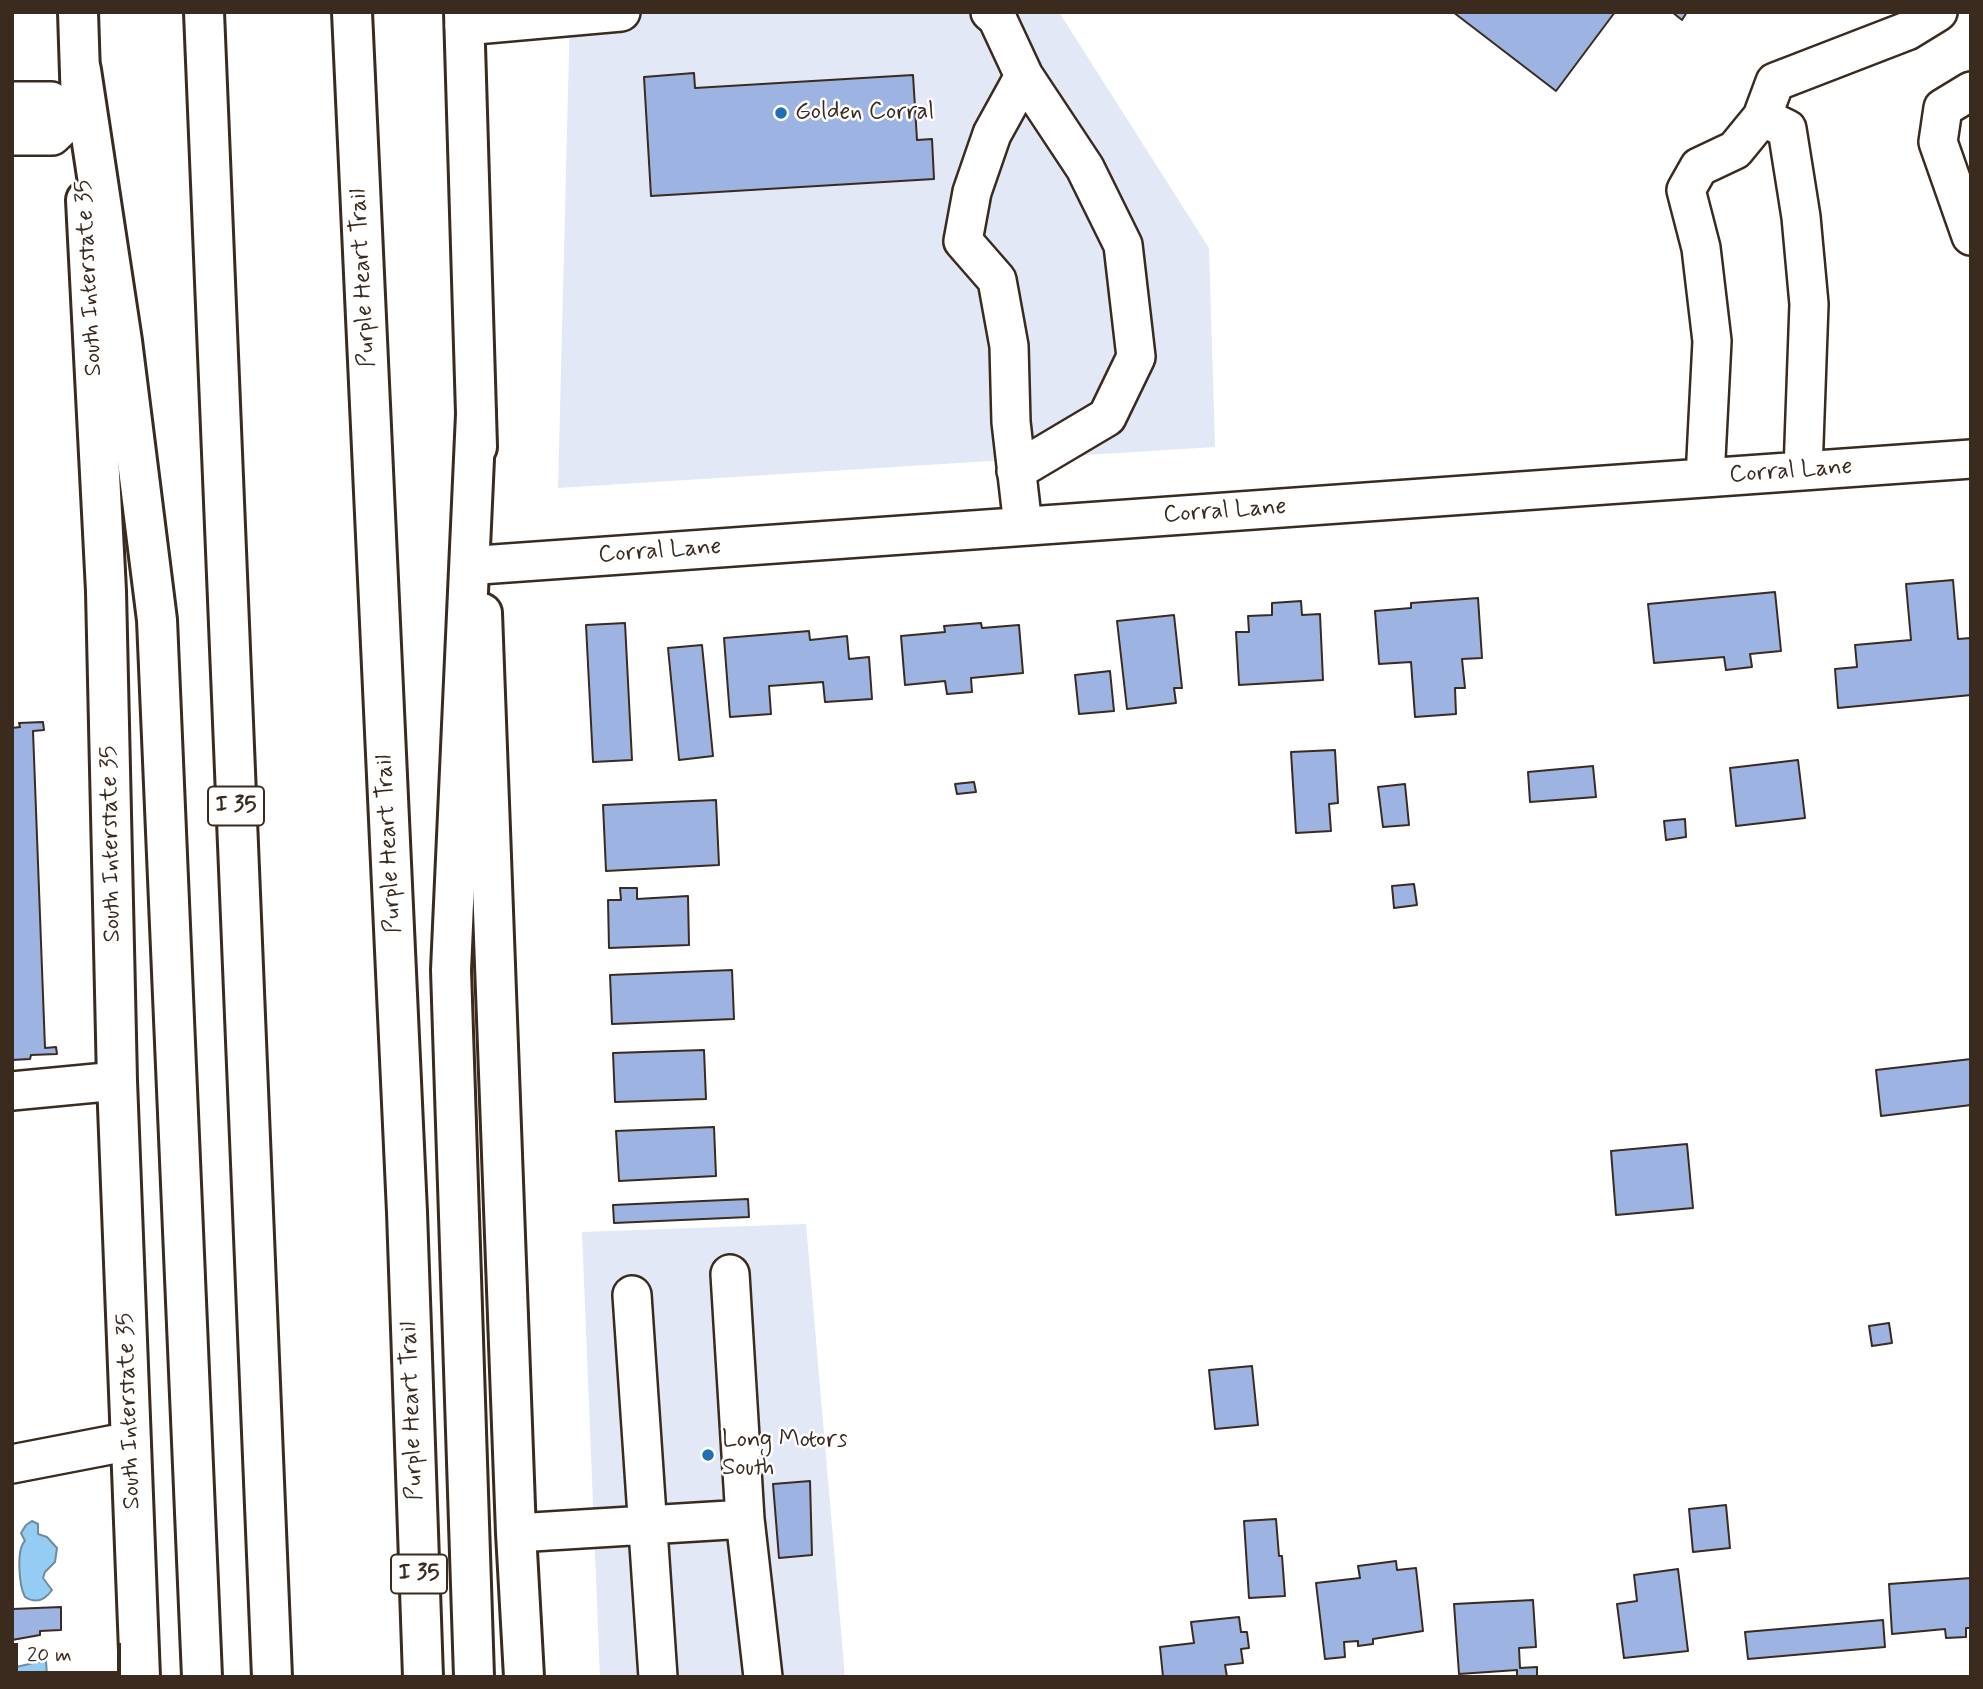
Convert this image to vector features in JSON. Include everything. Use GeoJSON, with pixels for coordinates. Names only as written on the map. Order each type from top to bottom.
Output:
{"type":"FeatureCollection","features":[{"type":"Feature","properties":{"kind":"main road","name":"South Interstate 35"},"geometry":{"type":"LineString","coordinates":[[78,12],[81,69],[76,118],[106,591],[117,1082],[140,1677]]}},
{"type":"Feature","properties":{"kind":"main road","name":"I 35"},"geometry":{"type":"LineString","coordinates":[[204,12],[272,1677]]}},
{"type":"Feature","properties":{"kind":"main road","name":"Purple Heart Trail"},"geometry":{"type":"LineString","coordinates":[[352,12],[407,1212],[423,1677]]}},
{"type":"Feature","properties":{"kind":"main road"},"geometry":{"type":"LineString","coordinates":[[464,19],[480,565],[516,1533],[524,1677]]}},
{"type":"Feature","properties":{"kind":"main road"},"geometry":{"type":"LineString","coordinates":[[81,69],[122,341],[157,620],[202,1677]]}},
{"type":"Feature","properties":{"kind":"main road"},"geometry":{"type":"LineString","coordinates":[[474,1677],[451,970],[476,414]]}},
{"type":"Feature","properties":{"kind":"street"},"geometry":{"type":"LineString","coordinates":[[464,19],[621,12]]}},
{"type":"Feature","properties":{"kind":"street"},"geometry":{"type":"LineString","coordinates":[[990,12],[997,18],[1024,76],[1085,167],[1123,245],[1136,357],[1107,417],[1016,471]]}},
{"type":"Feature","properties":{"kind":"street"},"geometry":{"type":"LineString","coordinates":[[1704,478],[1712,341],[1701,248],[1686,190],[1699,167],[1735,149],[1762,117],[1775,82],[1907,31],[1938,12]]}},
{"type":"Feature","properties":{"kind":"street"},"geometry":{"type":"LineString","coordinates":[[1024,76],[992,134],[972,192],[963,241],[998,280],[1009,346],[1011,422],[1024,526]]}},
{"type":"Feature","properties":{"kind":"street"},"geometry":{"type":"LineString","coordinates":[[1971,91],[1942,108],[1938,142],[1971,236]]}},
{"type":"Feature","properties":{"kind":"street"},"geometry":{"type":"LineString","coordinates":[[12,101],[51,101],[76,118],[52,136],[12,136]]}},
{"type":"Feature","properties":{"kind":"street"},"geometry":{"type":"LineString","coordinates":[[1762,117],[1787,129],[1801,217],[1810,304],[1803,471]]}},
{"type":"Feature","properties":{"kind":"street","name":"Corral Lane"},"geometry":{"type":"LineString","coordinates":[[480,565],[1971,459]]}},
{"type":"Feature","properties":{"kind":"street"},"geometry":{"type":"LineString","coordinates":[[12,1091],[117,1082]]}},
{"type":"Feature","properties":{"kind":"street"},"geometry":{"type":"LineString","coordinates":[[730,1274],[745,1519],[762,1677]]}},
{"type":"Feature","properties":{"kind":"street"},"geometry":{"type":"LineString","coordinates":[[632,1295],[658,1677]]}},
{"type":"Feature","properties":{"kind":"street"},"geometry":{"type":"LineString","coordinates":[[12,1464],[131,1441]]}},
{"type":"Feature","properties":{"kind":"street"},"geometry":{"type":"LineString","coordinates":[[516,1533],[745,1519]]}},
{"type":"Feature","properties":{"kind":"shaded area"},"geometry":{"type":"Polygon","coordinates":[[[570,12],[1059,12],[1209,248],[1215,447],[558,488],[570,12]]]}},
{"type":"Feature","properties":{"kind":"shaded area","name":"Long Motors South"},"geometry":{"type":"Polygon","coordinates":[[[806,1224],[845,1677],[600,1677],[582,1232],[806,1224]]]}},
{"type":"Feature","properties":{"kind":"water"},"geometry":{"type":"Polygon","coordinates":[[[32,1521],[38,1524],[38,1534],[47,1537],[57,1548],[55,1562],[43,1578],[52,1590],[37,1600],[25,1597],[19,1568],[20,1552],[25,1541],[21,1533],[32,1521]]]}},
{"type":"Feature","properties":{"kind":"water"},"geometry":{"type":"Polygon","coordinates":[[[46,1660],[47,1677],[12,1677],[12,1668],[46,1660]]]}},
{"type":"Feature","properties":{"kind":"building"},"geometry":{"type":"Polygon","coordinates":[[[1453,12],[1615,12],[1556,91],[1453,12]]]}},
{"type":"Feature","properties":{"kind":"building"},"geometry":{"type":"Polygon","coordinates":[[[1672,12],[1687,12],[1682,20],[1672,12]]]}},
{"type":"Feature","properties":{"kind":"building","name":"Golden Corral"},"geometry":{"type":"Polygon","coordinates":[[[694,73],[695,88],[913,75],[917,140],[932,139],[934,179],[651,196],[644,77],[694,73]]]}},
{"type":"Feature","properties":{"kind":"building"},"geometry":{"type":"Polygon","coordinates":[[[1953,580],[1958,639],[1971,638],[1971,695],[1838,708],[1835,669],[1857,667],[1855,645],[1911,640],[1906,584],[1953,580]]]}},
{"type":"Feature","properties":{"kind":"building"},"geometry":{"type":"Polygon","coordinates":[[[1775,592],[1781,651],[1750,654],[1752,667],[1726,670],[1724,657],[1654,663],[1648,604],[1775,592]]]}},
{"type":"Feature","properties":{"kind":"building"},"geometry":{"type":"Polygon","coordinates":[[[1478,598],[1482,658],[1462,659],[1465,688],[1455,688],[1456,714],[1415,717],[1411,662],[1379,664],[1375,611],[1411,608],[1411,603],[1478,598]]]}},
{"type":"Feature","properties":{"kind":"building"},"geometry":{"type":"Polygon","coordinates":[[[1301,601],[1302,615],[1320,614],[1323,680],[1239,685],[1236,632],[1249,632],[1248,616],[1272,615],[1272,603],[1301,601]]]}},
{"type":"Feature","properties":{"kind":"building"},"geometry":{"type":"Polygon","coordinates":[[[1174,615],[1182,688],[1174,688],[1176,703],[1127,709],[1117,621],[1174,615]]]}},
{"type":"Feature","properties":{"kind":"building"},"geometry":{"type":"Polygon","coordinates":[[[625,623],[632,760],[593,762],[586,625],[625,623]]]}},
{"type":"Feature","properties":{"kind":"building"},"geometry":{"type":"Polygon","coordinates":[[[981,623],[982,628],[1019,625],[1023,673],[971,678],[972,692],[947,694],[945,681],[905,685],[901,636],[945,632],[944,626],[981,623]]]}},
{"type":"Feature","properties":{"kind":"building"},"geometry":{"type":"Polygon","coordinates":[[[809,631],[810,640],[847,636],[849,659],[869,657],[872,699],[825,702],[823,682],[769,686],[771,714],[730,717],[724,638],[809,631]]]}},
{"type":"Feature","properties":{"kind":"building"},"geometry":{"type":"Polygon","coordinates":[[[702,645],[713,756],[679,760],[668,648],[702,645]]]}},
{"type":"Feature","properties":{"kind":"building"},"geometry":{"type":"Polygon","coordinates":[[[1110,671],[1114,711],[1079,714],[1075,675],[1110,671]]]}},
{"type":"Feature","properties":{"kind":"building"},"geometry":{"type":"Polygon","coordinates":[[[43,722],[44,730],[33,731],[45,1048],[56,1047],[57,1054],[31,1055],[30,1059],[12,1060],[12,728],[20,727],[19,723],[43,722]]]}},
{"type":"Feature","properties":{"kind":"building"},"geometry":{"type":"Polygon","coordinates":[[[1335,750],[1338,803],[1329,804],[1331,831],[1296,833],[1291,752],[1335,750]]]}},
{"type":"Feature","properties":{"kind":"building"},"geometry":{"type":"Polygon","coordinates":[[[1798,760],[1805,818],[1736,826],[1730,768],[1798,760]]]}},
{"type":"Feature","properties":{"kind":"building"},"geometry":{"type":"Polygon","coordinates":[[[1593,766],[1596,797],[1530,802],[1528,772],[1593,766]]]}},
{"type":"Feature","properties":{"kind":"building"},"geometry":{"type":"Polygon","coordinates":[[[974,782],[976,792],[957,794],[955,784],[974,782]]]}},
{"type":"Feature","properties":{"kind":"building"},"geometry":{"type":"Polygon","coordinates":[[[1405,784],[1409,825],[1383,827],[1378,787],[1405,784]]]}},
{"type":"Feature","properties":{"kind":"building"},"geometry":{"type":"Polygon","coordinates":[[[716,800],[719,865],[606,871],[603,805],[716,800]]]}},
{"type":"Feature","properties":{"kind":"building"},"geometry":{"type":"Polygon","coordinates":[[[1685,819],[1686,837],[1666,840],[1664,821],[1685,819]]]}},
{"type":"Feature","properties":{"kind":"building"},"geometry":{"type":"Polygon","coordinates":[[[1414,884],[1417,905],[1394,908],[1392,886],[1414,884]]]}},
{"type":"Feature","properties":{"kind":"building"},"geometry":{"type":"Polygon","coordinates":[[[620,888],[637,888],[637,899],[688,896],[689,945],[609,948],[608,900],[621,900],[620,888]]]}},
{"type":"Feature","properties":{"kind":"building"},"geometry":{"type":"Polygon","coordinates":[[[732,970],[734,1019],[612,1024],[610,975],[732,970]]]}},
{"type":"Feature","properties":{"kind":"building"},"geometry":{"type":"Polygon","coordinates":[[[704,1050],[706,1099],[615,1102],[613,1053],[704,1050]]]}},
{"type":"Feature","properties":{"kind":"building"},"geometry":{"type":"Polygon","coordinates":[[[1971,1059],[1971,1105],[1881,1116],[1876,1070],[1971,1059]]]}},
{"type":"Feature","properties":{"kind":"building"},"geometry":{"type":"Polygon","coordinates":[[[714,1127],[716,1176],[619,1181],[616,1131],[714,1127]]]}},
{"type":"Feature","properties":{"kind":"building"},"geometry":{"type":"Polygon","coordinates":[[[1687,1144],[1693,1208],[1616,1215],[1611,1151],[1687,1144]]]}},
{"type":"Feature","properties":{"kind":"building"},"geometry":{"type":"Polygon","coordinates":[[[748,1199],[749,1217],[614,1223],[613,1205],[748,1199]]]}},
{"type":"Feature","properties":{"kind":"building"},"geometry":{"type":"Polygon","coordinates":[[[1889,1323],[1892,1343],[1872,1346],[1869,1326],[1889,1323]]]}},
{"type":"Feature","properties":{"kind":"building"},"geometry":{"type":"Polygon","coordinates":[[[1252,1366],[1258,1425],[1215,1429],[1209,1370],[1252,1366]]]}},
{"type":"Feature","properties":{"kind":"building"},"geometry":{"type":"Polygon","coordinates":[[[810,1481],[812,1555],[779,1558],[773,1484],[810,1481]]]}},
{"type":"Feature","properties":{"kind":"building"},"geometry":{"type":"Polygon","coordinates":[[[1726,1505],[1730,1548],[1693,1552],[1689,1509],[1726,1505]]]}},
{"type":"Feature","properties":{"kind":"building"},"geometry":{"type":"Polygon","coordinates":[[[1276,1519],[1285,1596],[1249,1598],[1244,1521],[1276,1519]]]}},
{"type":"Feature","properties":{"kind":"building"},"geometry":{"type":"Polygon","coordinates":[[[1396,1561],[1397,1570],[1416,1568],[1423,1631],[1373,1639],[1373,1644],[1358,1646],[1358,1641],[1344,1642],[1345,1657],[1325,1659],[1316,1583],[1360,1578],[1358,1566],[1396,1561]]]}},
{"type":"Feature","properties":{"kind":"building"},"geometry":{"type":"Polygon","coordinates":[[[1678,1569],[1688,1651],[1624,1658],[1617,1604],[1637,1601],[1634,1575],[1678,1569]]]}},
{"type":"Feature","properties":{"kind":"building"},"geometry":{"type":"Polygon","coordinates":[[[1971,1578],[1971,1628],[1966,1628],[1966,1637],[1946,1638],[1945,1629],[1892,1634],[1889,1584],[1971,1578]]]}},
{"type":"Feature","properties":{"kind":"building"},"geometry":{"type":"Polygon","coordinates":[[[1533,1600],[1536,1647],[1519,1648],[1520,1668],[1537,1667],[1537,1677],[1517,1677],[1517,1670],[1459,1674],[1454,1604],[1533,1600]]]}},
{"type":"Feature","properties":{"kind":"building"},"geometry":{"type":"Polygon","coordinates":[[[61,1607],[61,1630],[40,1631],[40,1635],[12,1640],[12,1609],[61,1607]]]}},
{"type":"Feature","properties":{"kind":"building"},"geometry":{"type":"Polygon","coordinates":[[[1239,1617],[1241,1632],[1247,1632],[1249,1648],[1241,1649],[1243,1663],[1225,1665],[1227,1677],[1163,1677],[1160,1647],[1194,1643],[1191,1622],[1239,1617]]]}},
{"type":"Feature","properties":{"kind":"building"},"geometry":{"type":"Polygon","coordinates":[[[1883,1620],[1885,1647],[1748,1659],[1745,1632],[1883,1620]]]}},
{"type":"Feature","properties":{"kind":"place","name":"Golden Corral"},"geometry":{"type":"Point","coordinates":[781,113]}},
{"type":"Feature","properties":{"kind":"place","name":"Long Motors South"},"geometry":{"type":"Point","coordinates":[708,1455]}}]}
